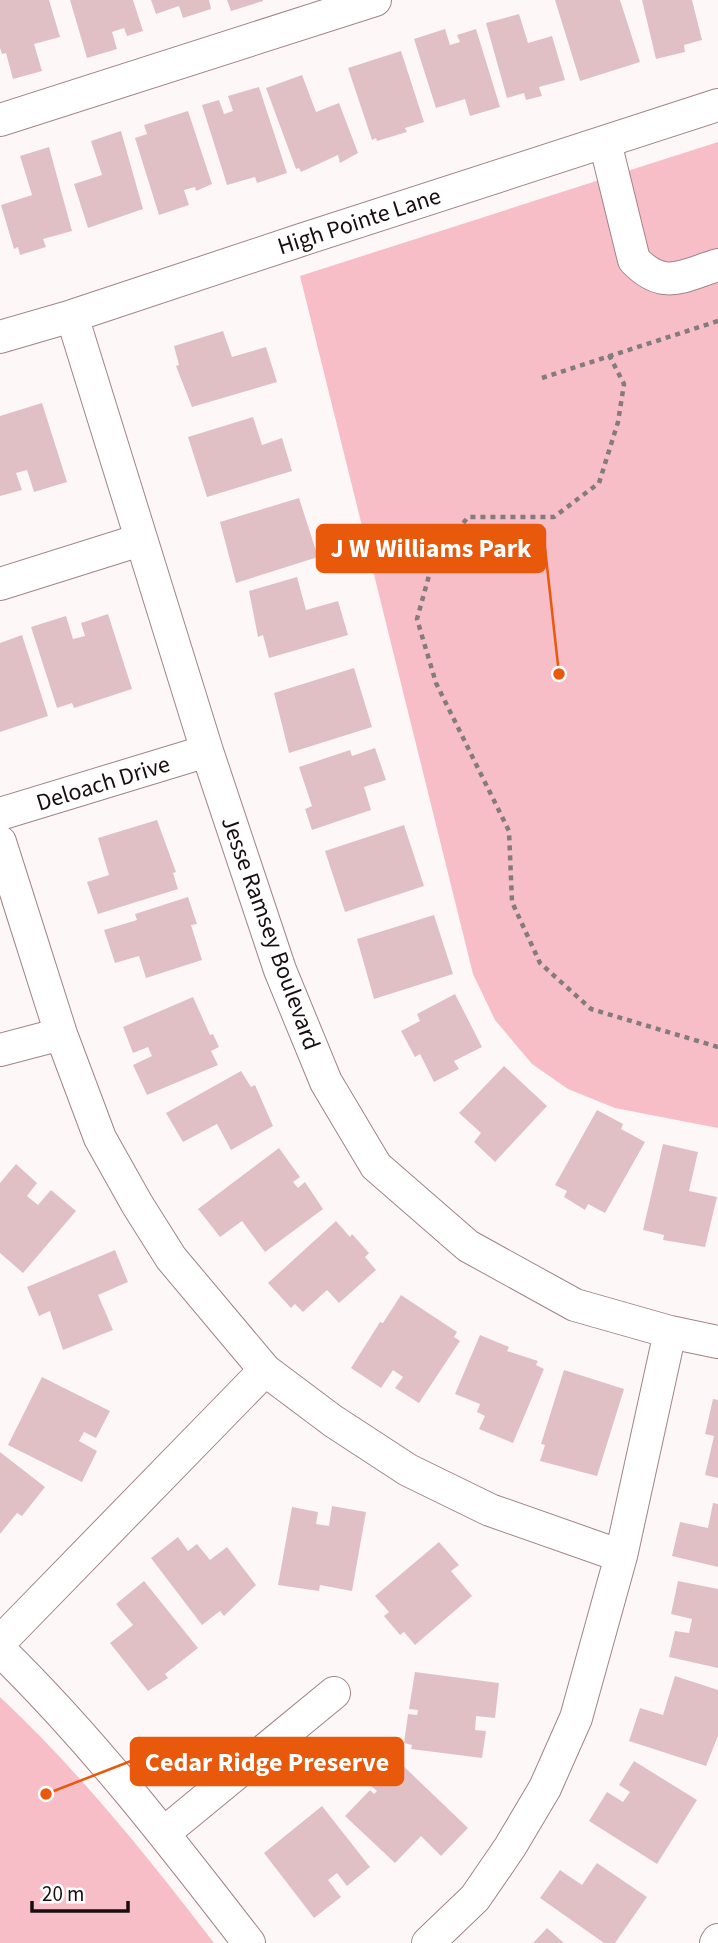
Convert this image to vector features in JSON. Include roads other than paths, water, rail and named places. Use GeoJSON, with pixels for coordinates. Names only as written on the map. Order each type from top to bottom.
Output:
{"type":"FeatureCollection","features":[{"type":"Feature","properties":{"kind":"street"},"geometry":{"type":"LineString","coordinates":[[0,120],[375,0]]}},
{"type":"Feature","properties":{"kind":"street","name":"High Pointe Lane"},"geometry":{"type":"LineString","coordinates":[[0,337],[72,316],[718,105]]}},
{"type":"Feature","properties":{"kind":"street"},"geometry":{"type":"LineString","coordinates":[[605,142],[635,260],[647,273],[659,279],[674,279],[718,265]]}},
{"type":"Feature","properties":{"kind":"street","name":"Jesse Ramsey Boulevard"},"geometry":{"type":"LineString","coordinates":[[72,316],[207,751],[280,970],[326,1082],[376,1166],[468,1246],[575,1305],[670,1332],[718,1342]]}},
{"type":"Feature","properties":{"kind":"street"},"geometry":{"type":"LineString","coordinates":[[0,584],[140,540]]}},
{"type":"Feature","properties":{"kind":"street","name":"Deloach Drive"},"geometry":{"type":"LineString","coordinates":[[0,814],[207,751]]}},
{"type":"Feature","properties":{"kind":"street"},"geometry":{"type":"LineString","coordinates":[[0,842],[61,1034],[100,1138],[171,1258],[265,1370],[332,1422],[408,1469],[490,1510],[621,1556]]}},
{"type":"Feature","properties":{"kind":"street"},"geometry":{"type":"LineString","coordinates":[[0,1050],[61,1034]]}},
{"type":"Feature","properties":{"kind":"street"},"geometry":{"type":"LineString","coordinates":[[428,1943],[475,1898],[510,1847],[545,1788],[576,1718],[621,1556],[670,1332]]}},
{"type":"Feature","properties":{"kind":"street"},"geometry":{"type":"LineString","coordinates":[[0,1642],[265,1370]]}},
{"type":"Feature","properties":{"kind":"street"},"geometry":{"type":"LineString","coordinates":[[0,1650],[48,1697],[164,1833],[249,1943]]}},
{"type":"Feature","properties":{"kind":"street"},"geometry":{"type":"LineString","coordinates":[[164,1833],[334,1693]]}},
{"type":"Feature","properties":{"kind":"place","name":"J W Williams Park"},"geometry":{"type":"Point","coordinates":[559,674]}},
{"type":"Feature","properties":{"kind":"place","name":"Cedar Ridge Preserve"},"geometry":{"type":"Point","coordinates":[46,1794]}}]}
